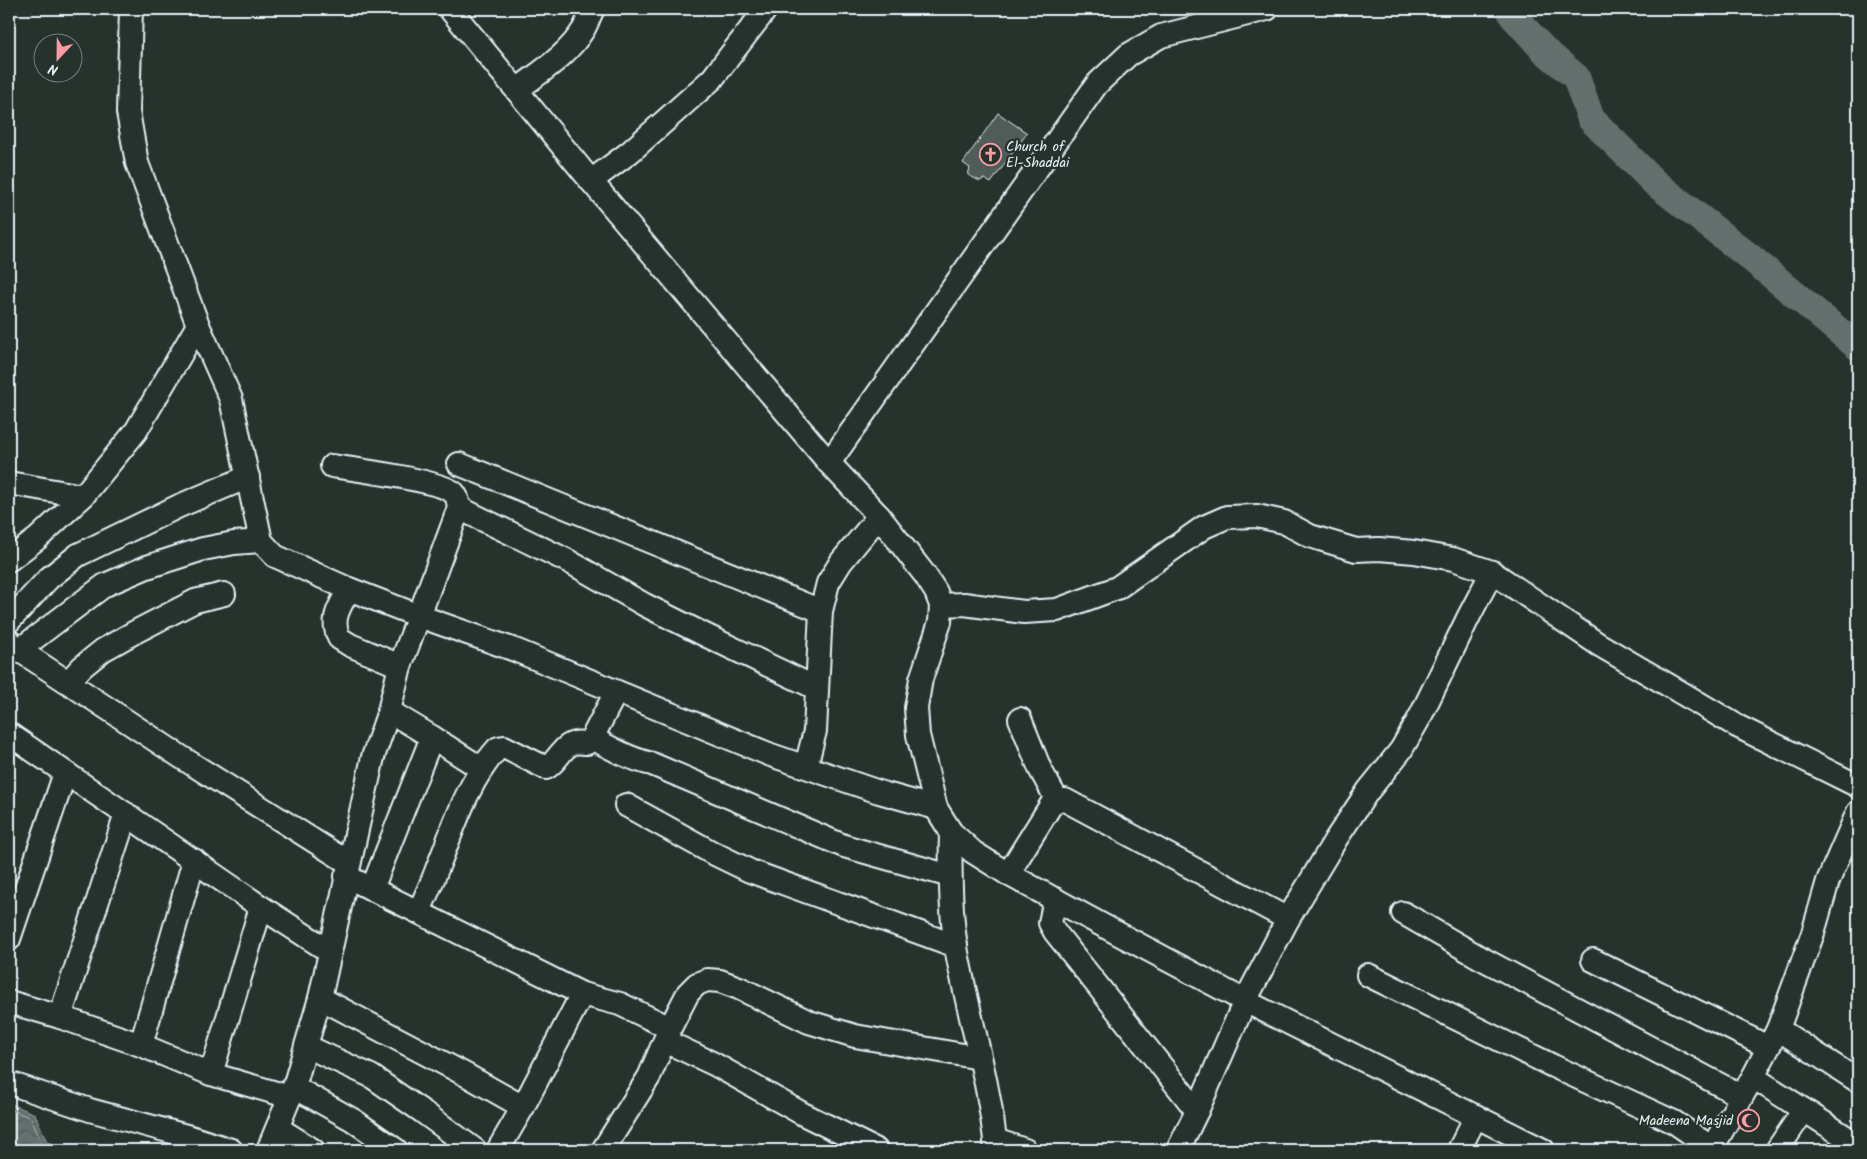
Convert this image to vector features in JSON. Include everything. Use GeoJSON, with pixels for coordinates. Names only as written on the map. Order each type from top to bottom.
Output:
{"type":"FeatureCollection","features":[{"type":"Feature","properties":{"kind":"street"},"geometry":{"type":"LineString","coordinates":[[131,9],[128,112],[136,163],[198,325],[231,398],[261,541],[275,556],[349,589],[515,650],[771,755],[879,792],[936,808]]}},
{"type":"Feature","properties":{"kind":"street"},"geometry":{"type":"LineString","coordinates":[[450,9],[591,181],[829,463],[878,516],[925,575],[936,592],[941,605],[940,622],[921,679],[916,708],[928,779],[936,808],[951,832],[974,852],[1008,874],[1055,900],[1245,1001],[1543,1150]]}},
{"type":"Feature","properties":{"kind":"street"},"geometry":{"type":"LineString","coordinates":[[517,90],[556,60],[572,44],[583,30],[592,9]]}},
{"type":"Feature","properties":{"kind":"street"},"geometry":{"type":"LineString","coordinates":[[591,181],[637,147],[712,79],[766,9]]}},
{"type":"Feature","properties":{"kind":"street"},"geometry":{"type":"LineString","coordinates":[[829,463],[1097,84],[1128,55],[1161,36],[1267,9]]}},
{"type":"Feature","properties":{"kind":"street"},"geometry":{"type":"LineString","coordinates":[[9,560],[38,538],[83,496],[136,431],[198,325]]}},
{"type":"Feature","properties":{"kind":"street"},"geometry":{"type":"LineString","coordinates":[[460,464],[821,611]]}},
{"type":"Feature","properties":{"kind":"street"},"geometry":{"type":"LineString","coordinates":[[268,1150],[292,1092],[320,998],[373,757],[389,711],[400,666],[459,508],[454,492],[442,486],[332,466]]}},
{"type":"Feature","properties":{"kind":"street"},"geometry":{"type":"LineString","coordinates":[[9,621],[50,578],[78,555],[179,506],[248,477]]}},
{"type":"Feature","properties":{"kind":"street"},"geometry":{"type":"LineString","coordinates":[[9,483],[83,496]]}},
{"type":"Feature","properties":{"kind":"street"},"geometry":{"type":"LineString","coordinates":[[459,508],[568,561],[662,613],[816,688]]}},
{"type":"Feature","properties":{"kind":"street"},"geometry":{"type":"LineString","coordinates":[[806,766],[816,731],[816,688],[821,611],[828,583],[841,562],[878,516]]}},
{"type":"Feature","properties":{"kind":"street"},"geometry":{"type":"LineString","coordinates":[[941,605],[964,604],[1024,612],[1057,610],[1117,588],[1204,527],[1227,516],[1257,516],[1284,522],[1310,536],[1356,550],[1379,549],[1414,552],[1453,559],[1492,572],[1598,644],[1737,726],[1858,786]]}},
{"type":"Feature","properties":{"kind":"street"},"geometry":{"type":"LineString","coordinates":[[261,541],[234,543],[202,549],[147,567],[105,585],[14,645],[347,869],[372,888],[582,994],[620,1004],[714,1064],[803,1114],[837,1142],[876,1150]]}},
{"type":"Feature","properties":{"kind":"street"},"geometry":{"type":"LineString","coordinates":[[1178,1150],[1197,1112],[1245,1001],[1288,919],[1336,839],[1368,791],[1401,750],[1420,717],[1492,572]]}},
{"type":"Feature","properties":{"kind":"street"},"geometry":{"type":"LineString","coordinates":[[349,589],[336,614],[335,622],[340,638],[350,645],[400,666]]}},
{"type":"Feature","properties":{"kind":"street"},"geometry":{"type":"LineString","coordinates":[[68,682],[82,667],[111,645],[195,601],[224,594]]}},
{"type":"Feature","properties":{"kind":"street"},"geometry":{"type":"LineString","coordinates":[[419,912],[471,785],[498,748],[504,747],[546,768],[552,766],[569,746],[575,743],[588,743],[616,692]]}},
{"type":"Feature","properties":{"kind":"street"},"geometry":{"type":"LineString","coordinates":[[389,711],[482,769]]}},
{"type":"Feature","properties":{"kind":"street"},"geometry":{"type":"LineString","coordinates":[[1020,719],[1040,769],[1057,800]]}},
{"type":"Feature","properties":{"kind":"street"},"geometry":{"type":"LineString","coordinates":[[9,734],[261,907],[329,951]]}},
{"type":"Feature","properties":{"kind":"street"},"geometry":{"type":"LineString","coordinates":[[372,888],[432,737]]}},
{"type":"Feature","properties":{"kind":"street"},"geometry":{"type":"LineString","coordinates":[[592,738],[628,757],[652,764],[844,846],[950,876]]}},
{"type":"Feature","properties":{"kind":"street"},"geometry":{"type":"LineString","coordinates":[[9,939],[65,773]]}},
{"type":"Feature","properties":{"kind":"street"},"geometry":{"type":"LineString","coordinates":[[1008,874],[1051,805],[1057,800],[1065,800],[1288,919]]}},
{"type":"Feature","properties":{"kind":"street"},"geometry":{"type":"LineString","coordinates":[[626,805],[711,852],[750,871],[956,946]]}},
{"type":"Feature","properties":{"kind":"street"},"geometry":{"type":"LineString","coordinates":[[1368,975],[1553,1066],[1674,1122],[1711,1149],[1753,1077],[1789,1002],[1813,934],[1828,880],[1858,812]]}},
{"type":"Feature","properties":{"kind":"street"},"geometry":{"type":"LineString","coordinates":[[60,1018],[126,814]]}},
{"type":"Feature","properties":{"kind":"street"},"geometry":{"type":"LineString","coordinates":[[951,832],[950,876],[956,946],[996,1145],[1025,1150]]}},
{"type":"Feature","properties":{"kind":"street"},"geometry":{"type":"LineString","coordinates":[[141,1045],[194,860]]}},
{"type":"Feature","properties":{"kind":"street"},"geometry":{"type":"LineString","coordinates":[[1055,900],[1050,923],[1055,932],[1197,1112]]}},
{"type":"Feature","properties":{"kind":"street"},"geometry":{"type":"LineString","coordinates":[[211,1074],[261,907]]}},
{"type":"Feature","properties":{"kind":"street"},"geometry":{"type":"LineString","coordinates":[[1403,913],[1479,957],[1741,1096]]}},
{"type":"Feature","properties":{"kind":"street"},"geometry":{"type":"LineString","coordinates":[[1593,960],[1773,1038],[1858,1081]]}},
{"type":"Feature","properties":{"kind":"street"},"geometry":{"type":"LineString","coordinates":[[603,1150],[649,1077],[688,993],[696,984],[707,980],[720,981],[739,988],[809,1022],[855,1036],[980,1058]]}},
{"type":"Feature","properties":{"kind":"street"},"geometry":{"type":"LineString","coordinates":[[498,1150],[524,1108],[582,994]]}},
{"type":"Feature","properties":{"kind":"street"},"geometry":{"type":"LineString","coordinates":[[320,998],[468,1076],[524,1108]]}},
{"type":"Feature","properties":{"kind":"street"},"geometry":{"type":"LineString","coordinates":[[9,1002],[141,1045],[211,1074],[292,1092],[353,1120],[396,1150]]}},
{"type":"Feature","properties":{"kind":"street"},"geometry":{"type":"LineString","coordinates":[[306,1046],[371,1076],[475,1150]]}},
{"type":"Feature","properties":{"kind":"street"},"geometry":{"type":"LineString","coordinates":[[1753,1077],[1804,1110],[1849,1144]]}},
{"type":"Feature","properties":{"kind":"street"},"geometry":{"type":"LineString","coordinates":[[9,1083],[185,1143],[231,1150]]}},
{"type":"Feature","properties":{"kind":"street"},"geometry":{"type":"LineString","coordinates":[[1777,1150],[1804,1110]]}},
{"type":"Feature","properties":{"kind":"street"},"geometry":{"type":"LineString","coordinates":[[1459,1150],[1476,1116]]}},
{"type":"Feature","properties":{"kind":"street"},"geometry":{"type":"LineString","coordinates":[[278,1128],[313,1150]]}},
{"type":"Feature","properties":{"kind":"water"},"geometry":{"type":"Polygon","coordinates":[[[9,1103],[35,1114],[47,1142],[67,1150],[9,1150],[9,1103]]]}},
{"type":"Feature","properties":{"kind":"building"},"geometry":{"type":"Polygon","coordinates":[[[998,113],[1027,133],[991,183],[984,179],[980,181],[968,175],[970,168],[963,163],[998,113]]]}},
{"type":"Feature","properties":{"kind":"waterway"},"geometry":{"type":"LineString","coordinates":[[1510,9],[1513,16],[1545,51],[1576,77],[1591,119],[1654,182],[1751,258],[1858,347]]}},
{"type":"Feature","properties":{"kind":"place","name":"Church of El-Shaddai"},"geometry":{"type":"Point","coordinates":[990,155]}},
{"type":"Feature","properties":{"kind":"place","name":"Madeena Masjid"},"geometry":{"type":"Point","coordinates":[1749,1121]}}]}
